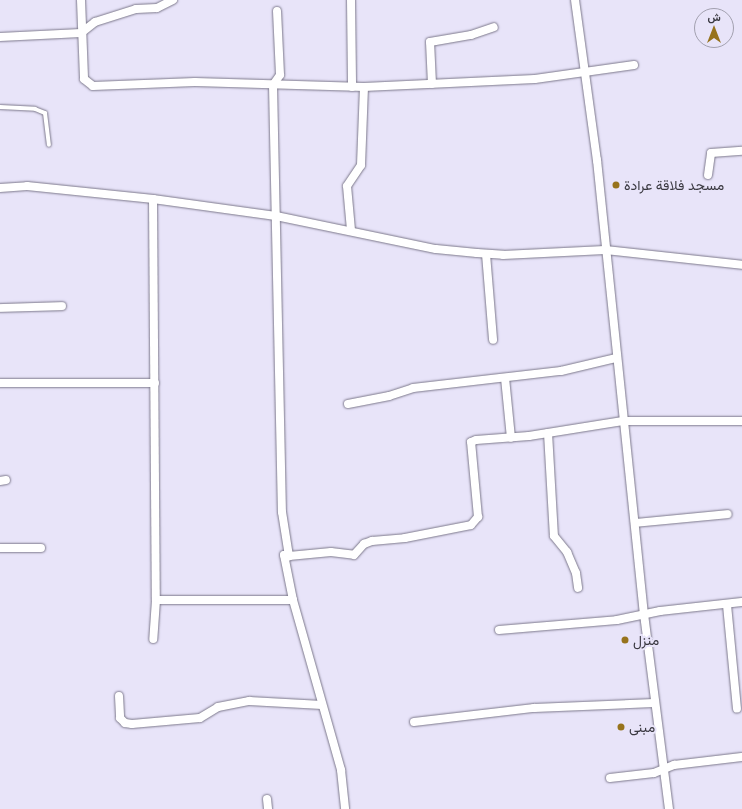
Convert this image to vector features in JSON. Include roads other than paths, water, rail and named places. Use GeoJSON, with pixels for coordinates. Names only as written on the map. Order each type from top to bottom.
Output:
{"type":"FeatureCollection","features":[{"type":"Feature","properties":{"kind":"street"},"geometry":{"type":"LineString","coordinates":[[82,0],[81,33],[84,79],[93,86],[195,82],[364,87],[535,79],[634,65]]}},
{"type":"Feature","properties":{"kind":"street"},"geometry":{"type":"LineString","coordinates":[[0,36],[81,33],[95,22],[136,9],[157,8],[174,0]]}},
{"type":"Feature","properties":{"kind":"street"},"geometry":{"type":"LineString","coordinates":[[351,0],[352,87]]}},
{"type":"Feature","properties":{"kind":"street"},"geometry":{"type":"LineString","coordinates":[[575,0],[585,73],[605,250],[654,703],[669,809]]}},
{"type":"Feature","properties":{"kind":"street"},"geometry":{"type":"LineString","coordinates":[[277,10],[280,75],[273,85],[282,512],[289,556]]}},
{"type":"Feature","properties":{"kind":"street"},"geometry":{"type":"LineString","coordinates":[[432,84],[430,42],[471,35],[494,27]]}},
{"type":"Feature","properties":{"kind":"street"},"geometry":{"type":"LineString","coordinates":[[351,230],[347,186],[361,164],[364,87]]}},
{"type":"Feature","properties":{"kind":"street"},"geometry":{"type":"LineString","coordinates":[[708,175],[711,153],[742,151]]}},
{"type":"Feature","properties":{"kind":"street"},"geometry":{"type":"LineString","coordinates":[[0,188],[27,186],[153,199],[276,216],[351,230],[436,249],[503,256],[605,250],[742,265]]}},
{"type":"Feature","properties":{"kind":"street"},"geometry":{"type":"LineString","coordinates":[[153,199],[156,600],[153,639]]}},
{"type":"Feature","properties":{"kind":"street"},"geometry":{"type":"LineString","coordinates":[[486,254],[493,340]]}},
{"type":"Feature","properties":{"kind":"street"},"geometry":{"type":"LineString","coordinates":[[0,308],[62,306]]}},
{"type":"Feature","properties":{"kind":"street"},"geometry":{"type":"LineString","coordinates":[[348,404],[389,396],[413,388],[560,372],[616,358]]}},
{"type":"Feature","properties":{"kind":"street"},"geometry":{"type":"LineString","coordinates":[[505,378],[511,438]]}},
{"type":"Feature","properties":{"kind":"street"},"geometry":{"type":"LineString","coordinates":[[0,383],[155,383]]}},
{"type":"Feature","properties":{"kind":"street"},"geometry":{"type":"LineString","coordinates":[[345,809],[341,770],[292,600],[284,554],[289,556],[331,552],[354,555],[364,544],[372,541],[405,538],[471,526],[478,517],[471,442],[511,438],[623,422],[742,421]]}},
{"type":"Feature","properties":{"kind":"street"},"geometry":{"type":"LineString","coordinates":[[548,433],[554,536],[567,552],[576,574],[578,588]]}},
{"type":"Feature","properties":{"kind":"street"},"geometry":{"type":"LineString","coordinates":[[635,523],[728,514]]}},
{"type":"Feature","properties":{"kind":"street"},"geometry":{"type":"LineString","coordinates":[[0,548],[41,548]]}},
{"type":"Feature","properties":{"kind":"street"},"geometry":{"type":"LineString","coordinates":[[156,600],[292,600]]}},
{"type":"Feature","properties":{"kind":"street"},"geometry":{"type":"LineString","coordinates":[[498,630],[616,620],[644,614],[742,602]]}},
{"type":"Feature","properties":{"kind":"street"},"geometry":{"type":"LineString","coordinates":[[727,605],[737,709]]}},
{"type":"Feature","properties":{"kind":"street"},"geometry":{"type":"LineString","coordinates":[[119,696],[120,718],[124,723],[132,724],[200,718],[218,708],[249,701],[322,705]]}},
{"type":"Feature","properties":{"kind":"street"},"geometry":{"type":"LineString","coordinates":[[414,722],[534,708],[654,703]]}},
{"type":"Feature","properties":{"kind":"street"},"geometry":{"type":"LineString","coordinates":[[610,778],[663,770],[674,766],[742,757]]}},
{"type":"Feature","properties":{"kind":"street"},"geometry":{"type":"LineString","coordinates":[[267,800],[268,809]]}},
{"type":"Feature","properties":{"kind":"lane"},"geometry":{"type":"LineString","coordinates":[[0,107],[35,109],[45,114],[49,145]]}},
{"type":"Feature","properties":{"kind":"place","name":"مسجد فلاقة عرادة"},"geometry":{"type":"Point","coordinates":[616,185]}},
{"type":"Feature","properties":{"kind":"place","name":"منزل"},"geometry":{"type":"Point","coordinates":[625,640]}},
{"type":"Feature","properties":{"kind":"place","name":"مبنى"},"geometry":{"type":"Point","coordinates":[621,727]}}]}
